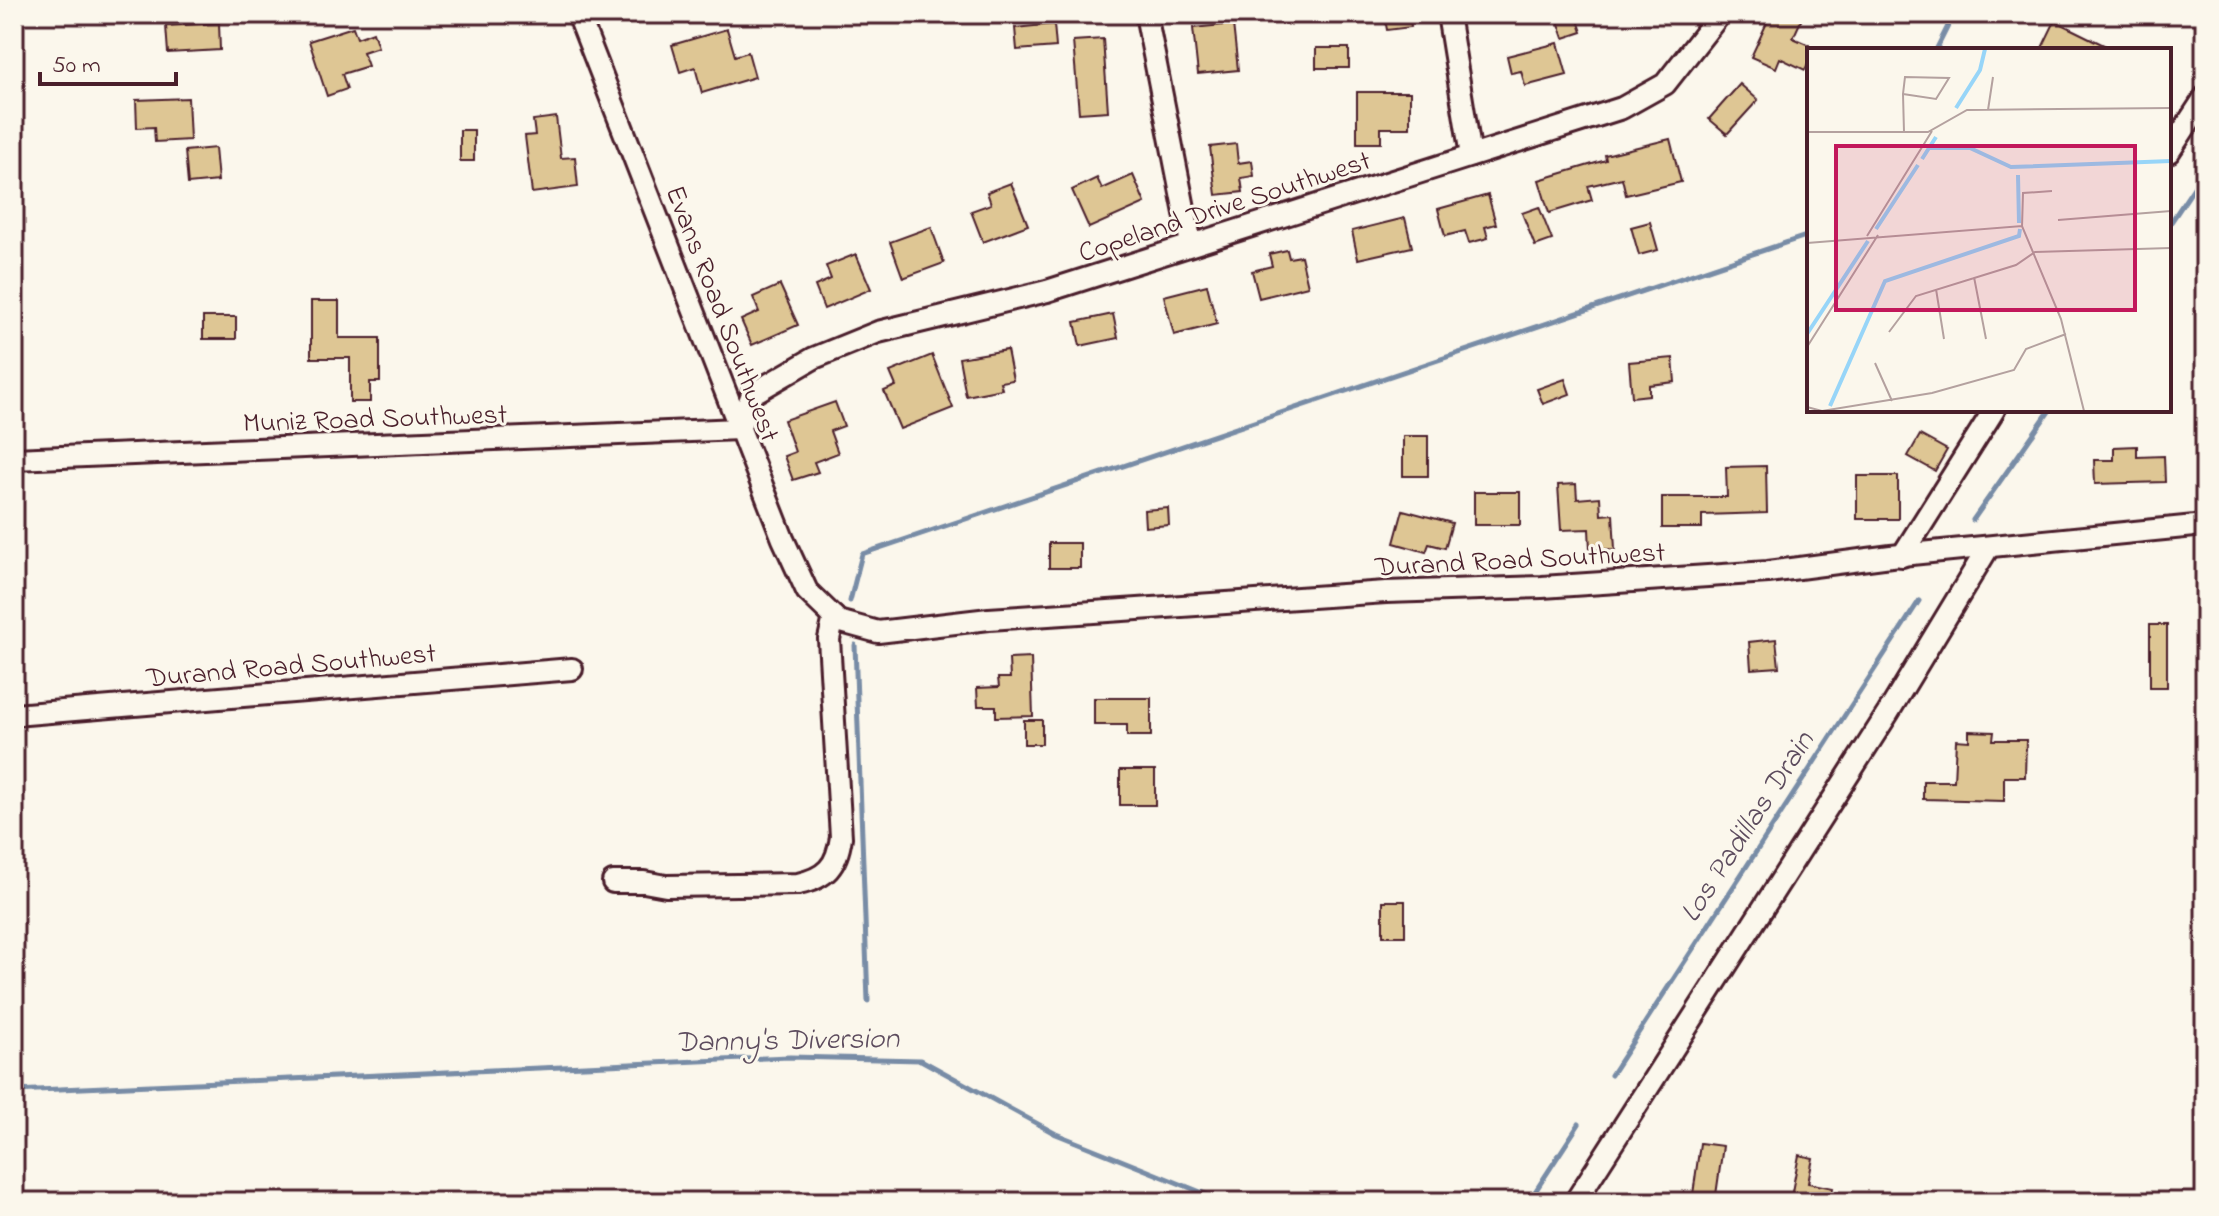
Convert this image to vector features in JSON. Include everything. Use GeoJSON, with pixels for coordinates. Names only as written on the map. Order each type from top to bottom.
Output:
{"type":"FeatureCollection","features":[{"type":"Feature","properties":{"kind":"street","name":"Evans Road Southwest"},"geometry":{"type":"LineString","coordinates":[[578,14],[783,539],[807,591],[836,619]]}},
{"type":"Feature","properties":{"kind":"street"},"geometry":{"type":"LineString","coordinates":[[1146,14],[1191,244]]}},
{"type":"Feature","properties":{"kind":"street"},"geometry":{"type":"LineString","coordinates":[[1448,14],[1471,156]]}},
{"type":"Feature","properties":{"kind":"street","name":"Copeland Drive Southwest"},"geometry":{"type":"LineString","coordinates":[[739,429],[752,394],[814,358],[866,337],[1047,291],[1622,108],[1665,84],[1720,14]]}},
{"type":"Feature","properties":{"kind":"street"},"geometry":{"type":"LineString","coordinates":[[2171,149],[2205,97]]}},
{"type":"Feature","properties":{"kind":"street"},"geometry":{"type":"LineString","coordinates":[[1902,556],[1993,412]]}},
{"type":"Feature","properties":{"kind":"street","name":"Muniz Road Southwest"},"geometry":{"type":"LineString","coordinates":[[14,459],[739,429]]}},
{"type":"Feature","properties":{"kind":"street","name":"Durand Road Southwest"},"geometry":{"type":"LineString","coordinates":[[836,619],[878,632],[1004,618],[1386,592],[1542,587],[1768,572],[2205,525]]}},
{"type":"Feature","properties":{"kind":"street"},"geometry":{"type":"LineString","coordinates":[[1575,1202],[1888,713],[1988,548]]}},
{"type":"Feature","properties":{"kind":"street"},"geometry":{"type":"LineString","coordinates":[[613,882],[666,886],[798,884],[818,880],[830,867],[839,852],[841,837],[829,639],[836,619]]}},
{"type":"Feature","properties":{"kind":"street","name":"Durand Road Southwest"},"geometry":{"type":"LineString","coordinates":[[14,715],[572,669]]}},
{"type":"Feature","properties":{"kind":"building"},"geometry":{"type":"Polygon","coordinates":[[[1384,14],[1409,14],[1411,27],[1387,30],[1384,14]]]}},
{"type":"Feature","properties":{"kind":"building"},"geometry":{"type":"Polygon","coordinates":[[[1576,14],[1582,32],[1564,38],[1557,18],[1576,14]]]}},
{"type":"Feature","properties":{"kind":"building"},"geometry":{"type":"Polygon","coordinates":[[[1771,14],[1804,14],[1793,38],[1809,45],[1805,70],[1780,58],[1776,68],[1751,57],[1771,14]]]}},
{"type":"Feature","properties":{"kind":"building"},"geometry":{"type":"Polygon","coordinates":[[[2055,21],[2110,48],[2042,48],[2055,21]]]}},
{"type":"Feature","properties":{"kind":"building"},"geometry":{"type":"Polygon","coordinates":[[[219,23],[220,50],[168,53],[166,26],[219,23]]]}},
{"type":"Feature","properties":{"kind":"building"},"geometry":{"type":"Polygon","coordinates":[[[1054,24],[1056,47],[1017,50],[1015,28],[1054,24]]]}},
{"type":"Feature","properties":{"kind":"building"},"geometry":{"type":"Polygon","coordinates":[[[1233,24],[1238,70],[1198,74],[1193,28],[1233,24]]]}},
{"type":"Feature","properties":{"kind":"building"},"geometry":{"type":"Polygon","coordinates":[[[353,27],[357,38],[373,32],[378,47],[363,52],[368,66],[342,74],[347,89],[327,96],[309,41],[353,27]]]}},
{"type":"Feature","properties":{"kind":"building"},"geometry":{"type":"Polygon","coordinates":[[[727,29],[735,56],[748,52],[755,77],[702,93],[695,67],[680,72],[672,45],[727,29]]]}},
{"type":"Feature","properties":{"kind":"building"},"geometry":{"type":"Polygon","coordinates":[[[1103,39],[1108,111],[1079,113],[1073,41],[1103,39]]]}},
{"type":"Feature","properties":{"kind":"building"},"geometry":{"type":"Polygon","coordinates":[[[1558,43],[1567,75],[1525,86],[1521,71],[1511,73],[1507,56],[1558,43]]]}},
{"type":"Feature","properties":{"kind":"building"},"geometry":{"type":"Polygon","coordinates":[[[1316,48],[1349,48],[1349,68],[1316,68],[1316,48]]]}},
{"type":"Feature","properties":{"kind":"building"},"geometry":{"type":"Polygon","coordinates":[[[1740,84],[1758,100],[1727,134],[1709,119],[1740,84]]]}},
{"type":"Feature","properties":{"kind":"building"},"geometry":{"type":"Polygon","coordinates":[[[1357,92],[1410,92],[1410,128],[1381,128],[1381,143],[1357,143],[1357,92]]]}},
{"type":"Feature","properties":{"kind":"building"},"geometry":{"type":"Polygon","coordinates":[[[188,98],[190,140],[155,142],[154,127],[137,128],[136,100],[188,98]]]}},
{"type":"Feature","properties":{"kind":"building"},"geometry":{"type":"Polygon","coordinates":[[[556,117],[561,158],[575,157],[578,187],[532,193],[525,136],[535,135],[533,120],[556,117]]]}},
{"type":"Feature","properties":{"kind":"building"},"geometry":{"type":"Polygon","coordinates":[[[460,130],[474,130],[474,161],[460,161],[460,130]]]}},
{"type":"Feature","properties":{"kind":"building"},"geometry":{"type":"Polygon","coordinates":[[[1670,139],[1681,182],[1626,195],[1622,178],[1588,186],[1592,200],[1549,213],[1539,180],[1606,160],[1605,155],[1670,139]]]}},
{"type":"Feature","properties":{"kind":"building"},"geometry":{"type":"Polygon","coordinates":[[[1236,144],[1238,163],[1252,161],[1254,176],[1241,178],[1243,192],[1216,195],[1210,147],[1236,144]]]}},
{"type":"Feature","properties":{"kind":"building"},"geometry":{"type":"Polygon","coordinates":[[[215,148],[218,181],[188,184],[185,151],[215,148]]]}},
{"type":"Feature","properties":{"kind":"building"},"geometry":{"type":"Polygon","coordinates":[[[1133,175],[1145,203],[1089,228],[1072,190],[1097,178],[1102,189],[1133,175]]]}},
{"type":"Feature","properties":{"kind":"building"},"geometry":{"type":"Polygon","coordinates":[[[1011,183],[1028,225],[983,242],[971,211],[991,204],[987,192],[1011,183]]]}},
{"type":"Feature","properties":{"kind":"building"},"geometry":{"type":"Polygon","coordinates":[[[1488,195],[1496,224],[1485,227],[1488,238],[1469,243],[1465,231],[1445,236],[1438,209],[1488,195]]]}},
{"type":"Feature","properties":{"kind":"building"},"geometry":{"type":"Polygon","coordinates":[[[1539,207],[1552,240],[1535,246],[1522,213],[1539,207]]]}},
{"type":"Feature","properties":{"kind":"building"},"geometry":{"type":"Polygon","coordinates":[[[1405,218],[1412,247],[1358,259],[1352,231],[1405,218]]]}},
{"type":"Feature","properties":{"kind":"building"},"geometry":{"type":"Polygon","coordinates":[[[1650,222],[1658,250],[1639,255],[1631,227],[1650,222]]]}},
{"type":"Feature","properties":{"kind":"building"},"geometry":{"type":"Polygon","coordinates":[[[931,227],[944,263],[903,278],[890,242],[931,227]]]}},
{"type":"Feature","properties":{"kind":"building"},"geometry":{"type":"Polygon","coordinates":[[[1287,250],[1289,258],[1301,256],[1308,286],[1259,298],[1252,271],[1272,266],[1269,254],[1287,250]]]}},
{"type":"Feature","properties":{"kind":"building"},"geometry":{"type":"Polygon","coordinates":[[[856,254],[871,289],[824,309],[815,286],[831,279],[826,266],[856,254]]]}},
{"type":"Feature","properties":{"kind":"building"},"geometry":{"type":"Polygon","coordinates":[[[780,285],[798,325],[752,345],[741,320],[759,312],[753,297],[780,285]]]}},
{"type":"Feature","properties":{"kind":"building"},"geometry":{"type":"Polygon","coordinates":[[[1207,285],[1217,324],[1174,335],[1164,296],[1207,285]]]}},
{"type":"Feature","properties":{"kind":"building"},"geometry":{"type":"Polygon","coordinates":[[[311,301],[339,301],[339,338],[380,338],[380,382],[370,382],[370,402],[350,402],[350,358],[311,358],[311,301]]]}},
{"type":"Feature","properties":{"kind":"building"},"geometry":{"type":"Polygon","coordinates":[[[1113,314],[1118,338],[1080,346],[1075,322],[1113,314]]]}},
{"type":"Feature","properties":{"kind":"building"},"geometry":{"type":"Polygon","coordinates":[[[203,317],[236,317],[236,339],[203,339],[203,317]]]}},
{"type":"Feature","properties":{"kind":"building"},"geometry":{"type":"Polygon","coordinates":[[[1007,350],[1013,380],[1000,382],[1002,389],[966,396],[959,358],[1007,350]]]}},
{"type":"Feature","properties":{"kind":"building"},"geometry":{"type":"Polygon","coordinates":[[[932,355],[953,408],[900,429],[884,391],[896,386],[890,372],[932,355]]]}},
{"type":"Feature","properties":{"kind":"building"},"geometry":{"type":"Polygon","coordinates":[[[1673,358],[1675,382],[1649,385],[1649,395],[1632,397],[1629,362],[1673,358]]]}},
{"type":"Feature","properties":{"kind":"building"},"geometry":{"type":"Polygon","coordinates":[[[1565,379],[1570,394],[1543,404],[1537,389],[1565,379]]]}},
{"type":"Feature","properties":{"kind":"building"},"geometry":{"type":"Polygon","coordinates":[[[835,402],[844,426],[830,431],[838,453],[814,462],[818,472],[793,480],[784,456],[795,452],[784,420],[835,402]]]}},
{"type":"Feature","properties":{"kind":"building"},"geometry":{"type":"Polygon","coordinates":[[[1920,435],[1947,450],[1935,471],[1908,456],[1920,435]]]}},
{"type":"Feature","properties":{"kind":"building"},"geometry":{"type":"Polygon","coordinates":[[[1403,436],[1428,436],[1428,476],[1403,476],[1403,436]]]}},
{"type":"Feature","properties":{"kind":"building"},"geometry":{"type":"Polygon","coordinates":[[[2137,446],[2137,457],[2164,456],[2165,482],[2095,484],[2094,460],[2114,460],[2114,447],[2137,446]]]}},
{"type":"Feature","properties":{"kind":"building"},"geometry":{"type":"Polygon","coordinates":[[[1766,466],[1767,513],[1702,515],[1702,528],[1662,528],[1662,497],[1727,497],[1726,467],[1766,466]]]}},
{"type":"Feature","properties":{"kind":"building"},"geometry":{"type":"Polygon","coordinates":[[[1857,476],[1898,476],[1898,519],[1857,519],[1857,476]]]}},
{"type":"Feature","properties":{"kind":"building"},"geometry":{"type":"Polygon","coordinates":[[[1576,484],[1577,499],[1600,497],[1601,515],[1613,514],[1615,549],[1590,550],[1589,529],[1561,530],[1558,485],[1576,484]]]}},
{"type":"Feature","properties":{"kind":"building"},"geometry":{"type":"Polygon","coordinates":[[[1474,492],[1520,492],[1520,525],[1474,525],[1474,492]]]}},
{"type":"Feature","properties":{"kind":"building"},"geometry":{"type":"Polygon","coordinates":[[[1168,508],[1169,525],[1145,527],[1144,510],[1168,508]]]}},
{"type":"Feature","properties":{"kind":"building"},"geometry":{"type":"Polygon","coordinates":[[[1403,510],[1452,523],[1445,548],[1429,544],[1426,552],[1394,543],[1403,510]]]}},
{"type":"Feature","properties":{"kind":"building"},"geometry":{"type":"Polygon","coordinates":[[[1049,543],[1080,543],[1080,568],[1049,568],[1049,543]]]}},
{"type":"Feature","properties":{"kind":"building"},"geometry":{"type":"Polygon","coordinates":[[[2150,625],[2167,625],[2167,687],[2150,687],[2150,625]]]}},
{"type":"Feature","properties":{"kind":"building"},"geometry":{"type":"Polygon","coordinates":[[[1776,639],[1779,667],[1751,669],[1749,642],[1776,639]]]}},
{"type":"Feature","properties":{"kind":"building"},"geometry":{"type":"Polygon","coordinates":[[[1031,658],[1033,716],[996,717],[996,706],[978,706],[977,688],[999,687],[998,678],[1010,678],[1009,659],[1031,658]]]}},
{"type":"Feature","properties":{"kind":"building"},"geometry":{"type":"Polygon","coordinates":[[[1094,698],[1151,698],[1151,736],[1127,736],[1127,725],[1094,725],[1094,698]]]}},
{"type":"Feature","properties":{"kind":"building"},"geometry":{"type":"Polygon","coordinates":[[[1024,720],[1042,720],[1042,744],[1024,744],[1024,720]]]}},
{"type":"Feature","properties":{"kind":"building"},"geometry":{"type":"Polygon","coordinates":[[[1969,731],[1994,732],[1993,740],[2026,740],[2025,777],[2004,777],[2004,801],[1923,799],[1923,781],[1954,781],[1956,740],[1969,741],[1969,731]]]}},
{"type":"Feature","properties":{"kind":"building"},"geometry":{"type":"Polygon","coordinates":[[[1120,770],[1155,770],[1155,805],[1120,805],[1120,770]]]}},
{"type":"Feature","properties":{"kind":"building"},"geometry":{"type":"Polygon","coordinates":[[[1383,901],[1405,901],[1405,936],[1383,936],[1383,901]]]}},
{"type":"Feature","properties":{"kind":"building"},"geometry":{"type":"Polygon","coordinates":[[[1700,1143],[1723,1146],[1715,1202],[1692,1202],[1700,1143]]]}},
{"type":"Feature","properties":{"kind":"building"},"geometry":{"type":"Polygon","coordinates":[[[1799,1155],[1813,1158],[1808,1183],[1833,1188],[1830,1202],[1790,1202],[1799,1155]]]}},
{"type":"Feature","properties":{"kind":"waterway"},"geometry":{"type":"LineString","coordinates":[[1937,48],[1954,14]]}},
{"type":"Feature","properties":{"kind":"waterway","name":"Los Padillas Drain"},"geometry":{"type":"LineString","coordinates":[[2171,222],[2205,171]]}},
{"type":"Feature","properties":{"kind":"waterway"},"geometry":{"type":"LineString","coordinates":[[850,601],[862,554],[1807,236]]}},
{"type":"Feature","properties":{"kind":"waterway","name":"Los Padillas Drain"},"geometry":{"type":"LineString","coordinates":[[1973,520],[2049,412]]}},
{"type":"Feature","properties":{"kind":"waterway","name":"Los Padillas Drain"},"geometry":{"type":"LineString","coordinates":[[1611,1075],[1919,601]]}},
{"type":"Feature","properties":{"kind":"waterway"},"geometry":{"type":"LineString","coordinates":[[855,645],[868,1001]]}},
{"type":"Feature","properties":{"kind":"waterway","name":"Danny's Diversion"},"geometry":{"type":"LineString","coordinates":[[14,1091],[790,1057],[921,1060],[1056,1134],[1223,1201],[1530,1200]]}},
{"type":"Feature","properties":{"kind":"waterway"},"geometry":{"type":"LineString","coordinates":[[1529,1201],[1579,1124]]}}]}
